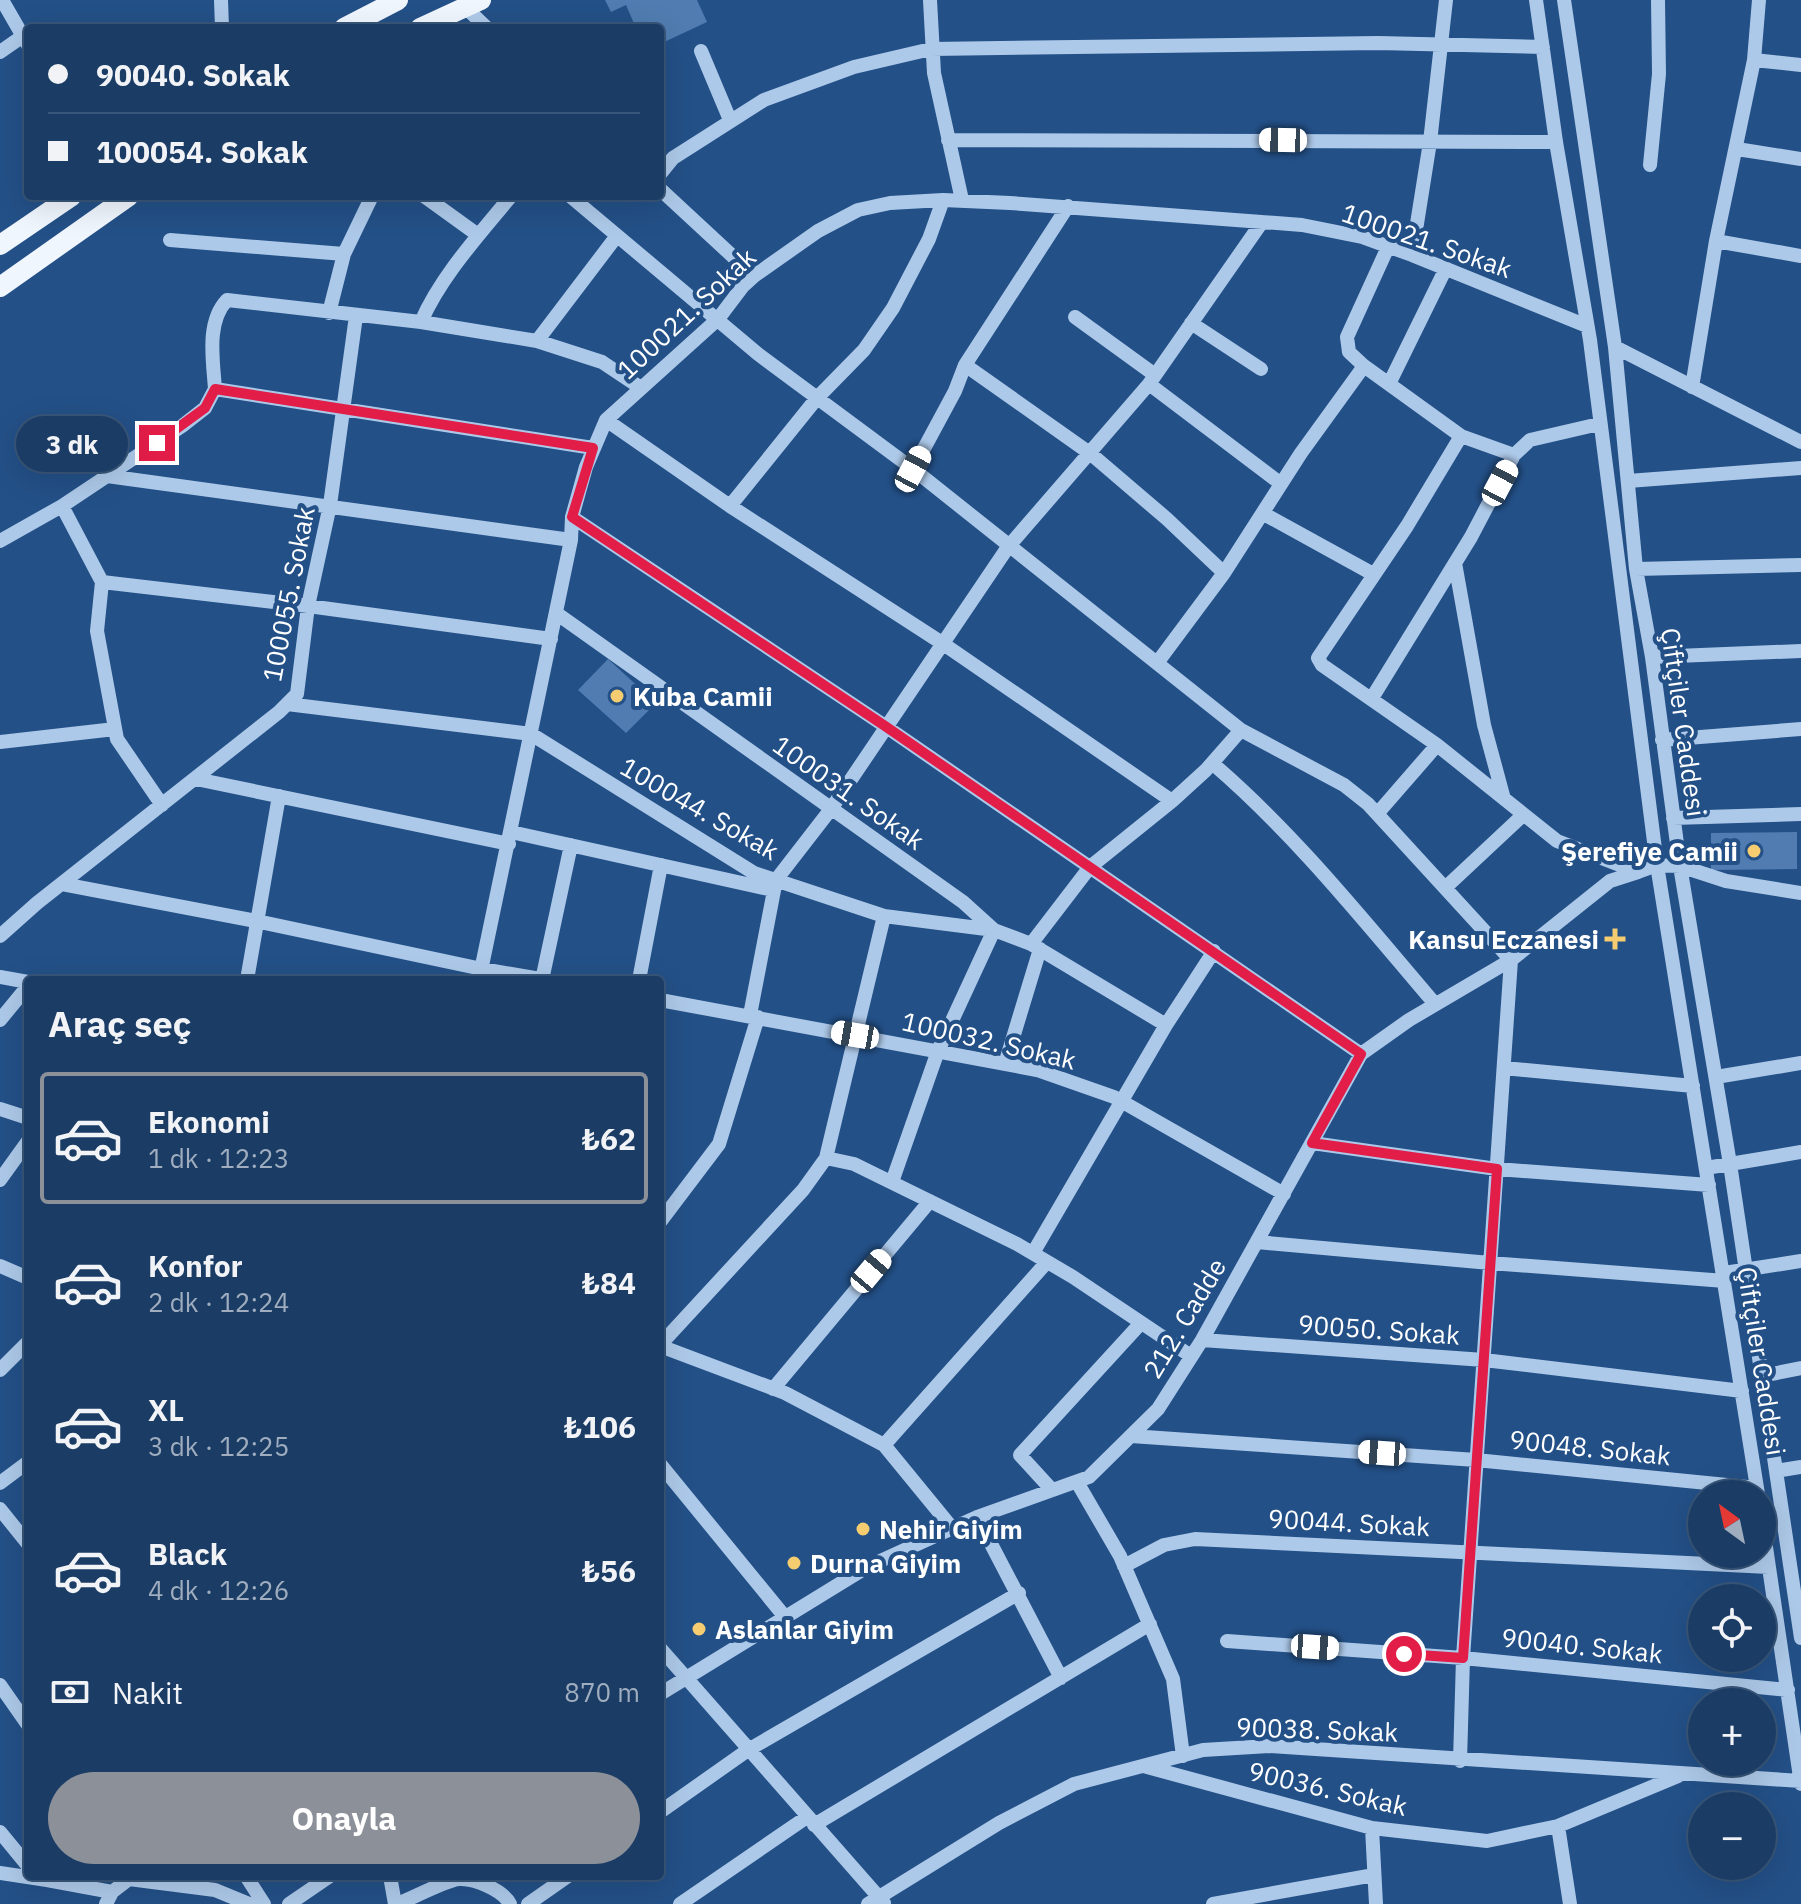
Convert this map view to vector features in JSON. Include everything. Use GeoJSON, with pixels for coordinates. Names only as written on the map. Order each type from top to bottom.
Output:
{"type":"FeatureCollection","features":[{"type":"Feature","properties":{"kind":"main road"},"geometry":{"type":"LineString","coordinates":[[351,24],[389,2]]}},
{"type":"Feature","properties":{"kind":"main road"},"geometry":{"type":"LineString","coordinates":[[429,24],[473,4]]}},
{"type":"Feature","properties":{"kind":"main road"},"geometry":{"type":"LineString","coordinates":[[4,235],[65,200]]}},
{"type":"Feature","properties":{"kind":"main road"},"geometry":{"type":"LineString","coordinates":[[0,287],[123,200]]}},
{"type":"Feature","properties":{"kind":"street"},"geometry":{"type":"LineString","coordinates":[[2,0],[24,39]]}},
{"type":"Feature","properties":{"kind":"street"},"geometry":{"type":"LineString","coordinates":[[221,0],[222,24]]}},
{"type":"Feature","properties":{"kind":"street"},"geometry":{"type":"LineString","coordinates":[[930,0],[931,49],[962,200]]}},
{"type":"Feature","properties":{"kind":"street"},"geometry":{"type":"LineString","coordinates":[[1412,255],[1430,142],[1446,0]]}},
{"type":"Feature","properties":{"kind":"street","name":"Çiftçiler Caddesi"},"geometry":{"type":"LineString","coordinates":[[1536,0],[1587,326],[1657,865],[1756,1480]]}},
{"type":"Feature","properties":{"kind":"street","name":"Çiftçiler Caddesi"},"geometry":{"type":"LineString","coordinates":[[1564,0],[1615,347],[1636,569],[1776,1471],[1794,1535],[1801,1638]]}},
{"type":"Feature","properties":{"kind":"street"},"geometry":{"type":"LineString","coordinates":[[1650,165],[1659,74],[1658,0]]}},
{"type":"Feature","properties":{"kind":"street"},"geometry":{"type":"LineString","coordinates":[[1692,387],[1716,241],[1754,60],[1759,0]]}},
{"type":"Feature","properties":{"kind":"street"},"geometry":{"type":"LineString","coordinates":[[473,4],[485,24]]}},
{"type":"Feature","properties":{"kind":"street"},"geometry":{"type":"LineString","coordinates":[[0,52],[24,41]]}},
{"type":"Feature","properties":{"kind":"street"},"geometry":{"type":"LineString","coordinates":[[664,169],[673,158],[764,100],[854,67],[931,49],[1442,44],[1543,47]]}},
{"type":"Feature","properties":{"kind":"street"},"geometry":{"type":"LineString","coordinates":[[701,51],[730,120]]}},
{"type":"Feature","properties":{"kind":"street"},"geometry":{"type":"LineString","coordinates":[[1754,60],[1801,65]]}},
{"type":"Feature","properties":{"kind":"street"},"geometry":{"type":"LineString","coordinates":[[948,140],[1556,142]]}},
{"type":"Feature","properties":{"kind":"street"},"geometry":{"type":"LineString","coordinates":[[1737,149],[1801,159]]}},
{"type":"Feature","properties":{"kind":"street"},"geometry":{"type":"LineString","coordinates":[[664,193],[754,276]]}},
{"type":"Feature","properties":{"kind":"street"},"geometry":{"type":"LineString","coordinates":[[329,313],[344,254],[370,200]]}},
{"type":"Feature","properties":{"kind":"street"},"geometry":{"type":"LineString","coordinates":[[430,200],[478,235]]}},
{"type":"Feature","properties":{"kind":"street"},"geometry":{"type":"LineString","coordinates":[[421,322],[428,306],[478,235],[508,200]]}},
{"type":"Feature","properties":{"kind":"street"},"geometry":{"type":"LineString","coordinates":[[574,200],[758,354],[913,469],[1241,730],[1344,785],[1377,814],[1511,960],[1463,1658],[1460,1761]]}},
{"type":"Feature","properties":{"kind":"street"},"geometry":{"type":"LineString","coordinates":[[730,506],[817,398],[864,350],[893,308],[929,239],[943,200]]}},
{"type":"Feature","properties":{"kind":"street","name":"100021. Sokak"},"geometry":{"type":"LineString","coordinates":[[481,974],[571,540],[572,517],[593,448],[606,420],[718,319],[743,286],[818,231],[858,210],[890,203],[943,200],[1068,206],[1173,217],[1302,225],[1362,237],[1587,326]]}},
{"type":"Feature","properties":{"kind":"street"},"geometry":{"type":"LineString","coordinates":[[913,469],[955,391],[965,365],[1068,206]]}},
{"type":"Feature","properties":{"kind":"street"},"geometry":{"type":"LineString","coordinates":[[664,1217],[719,1144],[754,1016],[775,885],[831,809],[1008,547],[1091,454],[1152,379],[1262,222]]}},
{"type":"Feature","properties":{"kind":"street"},"geometry":{"type":"LineString","coordinates":[[537,341],[616,237]]}},
{"type":"Feature","properties":{"kind":"street"},"geometry":{"type":"LineString","coordinates":[[170,240],[344,254]]}},
{"type":"Feature","properties":{"kind":"street"},"geometry":{"type":"LineString","coordinates":[[1716,241],[1801,256]]}},
{"type":"Feature","properties":{"kind":"street"},"geometry":{"type":"LineString","coordinates":[[1388,247],[1347,337],[1349,352],[1461,436],[1514,455]]}},
{"type":"Feature","properties":{"kind":"street"},"geometry":{"type":"LineString","coordinates":[[1389,384],[1446,268]]}},
{"type":"Feature","properties":{"kind":"street"},"geometry":{"type":"LineString","coordinates":[[0,541],[62,506],[205,408],[215,389],[213,348],[216,311],[227,300],[421,322],[537,341],[602,362],[641,388]]}},
{"type":"Feature","properties":{"kind":"street","name":"100055. Sokak"},"geometry":{"type":"LineString","coordinates":[[0,936],[297,694],[308,606],[330,505],[356,316]]}},
{"type":"Feature","properties":{"kind":"street"},"geometry":{"type":"LineString","coordinates":[[1075,317],[1280,483]]}},
{"type":"Feature","properties":{"kind":"street"},"geometry":{"type":"LineString","coordinates":[[1191,323],[1261,369]]}},
{"type":"Feature","properties":{"kind":"street"},"geometry":{"type":"LineString","coordinates":[[1615,347],[1801,442]]}},
{"type":"Feature","properties":{"kind":"street"},"geometry":{"type":"LineString","coordinates":[[965,365],[1091,454],[1224,573]]}},
{"type":"Feature","properties":{"kind":"street"},"geometry":{"type":"LineString","coordinates":[[1157,663],[1224,573],[1264,514],[1280,483],[1364,366]]}},
{"type":"Feature","properties":{"kind":"street"},"geometry":{"type":"LineString","coordinates":[[215,389],[593,448]]}},
{"type":"Feature","properties":{"kind":"street"},"geometry":{"type":"LineString","coordinates":[[606,420],[730,506],[942,643],[1172,801]]}},
{"type":"Feature","properties":{"kind":"street"},"geometry":{"type":"LineString","coordinates":[[1372,698],[1471,537],[1514,455],[1530,440],[1599,424]]}},
{"type":"Feature","properties":{"kind":"street"},"geometry":{"type":"LineString","coordinates":[[1461,436],[1407,526],[1318,658],[1322,665],[1437,745],[1557,841],[1638,872]]}},
{"type":"Feature","properties":{"kind":"street"},"geometry":{"type":"LineString","coordinates":[[1628,481],[1801,468]]}},
{"type":"Feature","properties":{"kind":"street"},"geometry":{"type":"LineString","coordinates":[[107,476],[571,540]]}},
{"type":"Feature","properties":{"kind":"street"},"geometry":{"type":"LineString","coordinates":[[62,506],[102,582],[97,631],[117,739],[162,805]]}},
{"type":"Feature","properties":{"kind":"street"},"geometry":{"type":"LineString","coordinates":[[1264,514],[1373,574]]}},
{"type":"Feature","properties":{"kind":"street"},"geometry":{"type":"LineString","coordinates":[[572,517],[885,726],[1361,1054]]}},
{"type":"Feature","properties":{"kind":"street"},"geometry":{"type":"LineString","coordinates":[[1455,563],[1484,725],[1504,800]]}},
{"type":"Feature","properties":{"kind":"street"},"geometry":{"type":"LineString","coordinates":[[1636,569],[1801,565]]}},
{"type":"Feature","properties":{"kind":"street"},"geometry":{"type":"LineString","coordinates":[[102,582],[551,639]]}},
{"type":"Feature","properties":{"kind":"street","name":"100031. Sokak"},"geometry":{"type":"LineString","coordinates":[[556,613],[963,902],[994,930]]}},
{"type":"Feature","properties":{"kind":"street"},"geometry":{"type":"LineString","coordinates":[[1652,657],[1801,651]]}},
{"type":"Feature","properties":{"kind":"street","name":"100044. Sokak"},"geometry":{"type":"LineString","coordinates":[[287,704],[531,734],[775,885],[884,916],[994,930],[1035,947],[1166,1025]]}},
{"type":"Feature","properties":{"kind":"street"},"geometry":{"type":"LineString","coordinates":[[0,742],[115,729]]}},
{"type":"Feature","properties":{"kind":"street"},"geometry":{"type":"LineString","coordinates":[[1662,740],[1801,729]]}},
{"type":"Feature","properties":{"kind":"street"},"geometry":{"type":"LineString","coordinates":[[1005,1064],[1035,947],[1090,867],[1172,801],[1241,730]]}},
{"type":"Feature","properties":{"kind":"street"},"geometry":{"type":"LineString","coordinates":[[1377,814],[1437,745]]}},
{"type":"Feature","properties":{"kind":"street"},"geometry":{"type":"LineString","coordinates":[[1212,763],[1245,791],[1311,859],[1435,1004]]}},
{"type":"Feature","properties":{"kind":"street"},"geometry":{"type":"LineString","coordinates":[[196,779],[510,838],[571,845],[775,885]]}},
{"type":"Feature","properties":{"kind":"street"},"geometry":{"type":"LineString","coordinates":[[248,976],[279,796]]}},
{"type":"Feature","properties":{"kind":"street"},"geometry":{"type":"LineString","coordinates":[[1673,818],[1801,814]]}},
{"type":"Feature","properties":{"kind":"street"},"geometry":{"type":"LineString","coordinates":[[1445,888],[1523,815]]}},
{"type":"Feature","properties":{"kind":"street"},"geometry":{"type":"LineString","coordinates":[[545,976],[571,845]]}},
{"type":"Feature","properties":{"kind":"street"},"geometry":{"type":"LineString","coordinates":[[640,976],[661,865]]}},
{"type":"Feature","properties":{"kind":"street"},"geometry":{"type":"LineString","coordinates":[[1657,865],[1680,866],[1726,881],[1801,893]]}},
{"type":"Feature","properties":{"kind":"street","name":"212. Cadde"},"geometry":{"type":"LineString","coordinates":[[664,1692],[867,1567],[977,1517],[1089,1477],[1158,1409],[1202,1340],[1361,1054],[1435,1004],[1511,960],[1610,881],[1657,865]]}},
{"type":"Feature","properties":{"kind":"street"},"geometry":{"type":"LineString","coordinates":[[62,884],[256,921],[481,974],[502,976]]}},
{"type":"Feature","properties":{"kind":"street"},"geometry":{"type":"LineString","coordinates":[[664,1342],[803,1190],[826,1158],[884,916]]}},
{"type":"Feature","properties":{"kind":"street"},"geometry":{"type":"LineString","coordinates":[[892,1182],[938,1051],[994,930]]}},
{"type":"Feature","properties":{"kind":"street"},"geometry":{"type":"LineString","coordinates":[[1033,1253],[1166,1025],[1214,951]]}},
{"type":"Feature","properties":{"kind":"street"},"geometry":{"type":"LineString","coordinates":[[0,977],[24,983]]}},
{"type":"Feature","properties":{"kind":"street"},"geometry":{"type":"LineString","coordinates":[[0,1020],[24,989]]}},
{"type":"Feature","properties":{"kind":"street","name":"100032. Sokak"},"geometry":{"type":"LineString","coordinates":[[664,1001],[1037,1070],[1122,1101],[1284,1194]]}},
{"type":"Feature","properties":{"kind":"street"},"geometry":{"type":"LineString","coordinates":[[1716,1077],[1801,1063]]}},
{"type":"Feature","properties":{"kind":"street"},"geometry":{"type":"LineString","coordinates":[[1504,1068],[1693,1086]]}},
{"type":"Feature","properties":{"kind":"street"},"geometry":{"type":"LineString","coordinates":[[0,1109],[24,1117]]}},
{"type":"Feature","properties":{"kind":"street"},"geometry":{"type":"LineString","coordinates":[[1312,1143],[1497,1169],[1709,1185]]}},
{"type":"Feature","properties":{"kind":"street"},"geometry":{"type":"LineString","coordinates":[[0,1180],[24,1147]]}},
{"type":"Feature","properties":{"kind":"street"},"geometry":{"type":"LineString","coordinates":[[1706,1168],[1801,1152]]}},
{"type":"Feature","properties":{"kind":"street"},"geometry":{"type":"LineString","coordinates":[[826,1158],[854,1164],[1033,1253],[1191,1356]]}},
{"type":"Feature","properties":{"kind":"street"},"geometry":{"type":"LineString","coordinates":[[773,1389],[930,1201]]}},
{"type":"Feature","properties":{"kind":"street"},"geometry":{"type":"LineString","coordinates":[[1257,1242],[1490,1263],[1725,1277],[1746,1269],[1801,1261]]}},
{"type":"Feature","properties":{"kind":"street"},"geometry":{"type":"LineString","coordinates":[[884,1445],[1047,1262]]}},
{"type":"Feature","properties":{"kind":"street"},"geometry":{"type":"LineString","coordinates":[[0,1266],[24,1274]]}},
{"type":"Feature","properties":{"kind":"street"},"geometry":{"type":"LineString","coordinates":[[1052,1490],[1020,1455],[1141,1323]]}},
{"type":"Feature","properties":{"kind":"street","name":"90050. Sokak"},"geometry":{"type":"LineString","coordinates":[[1202,1340],[1484,1360],[1742,1391]]}},
{"type":"Feature","properties":{"kind":"street"},"geometry":{"type":"LineString","coordinates":[[0,1370],[24,1346]]}},
{"type":"Feature","properties":{"kind":"street"},"geometry":{"type":"LineString","coordinates":[[664,1348],[773,1389],[884,1445],[952,1528]]}},
{"type":"Feature","properties":{"kind":"street"},"geometry":{"type":"LineString","coordinates":[[1762,1376],[1801,1368]]}},
{"type":"Feature","properties":{"kind":"street","name":"90048. Sokak"},"geometry":{"type":"LineString","coordinates":[[1131,1436],[1476,1460],[1688,1483]]}},
{"type":"Feature","properties":{"kind":"street"},"geometry":{"type":"LineString","coordinates":[[0,1483],[24,1465]]}},
{"type":"Feature","properties":{"kind":"street"},"geometry":{"type":"LineString","coordinates":[[1776,1471],[1801,1467]]}},
{"type":"Feature","properties":{"kind":"street"},"geometry":{"type":"LineString","coordinates":[[664,1469],[785,1617]]}},
{"type":"Feature","properties":{"kind":"street"},"geometry":{"type":"LineString","coordinates":[[1077,1482],[1124,1566],[1173,1679],[1183,1756]]}},
{"type":"Feature","properties":{"kind":"street"},"geometry":{"type":"LineString","coordinates":[[0,1509],[24,1538]]}},
{"type":"Feature","properties":{"kind":"street"},"geometry":{"type":"LineString","coordinates":[[977,1517],[1061,1678]]}},
{"type":"Feature","properties":{"kind":"street","name":"90044. Sokak"},"geometry":{"type":"LineString","coordinates":[[1124,1566],[1164,1545],[1195,1539],[1688,1563]]}},
{"type":"Feature","properties":{"kind":"street"},"geometry":{"type":"LineString","coordinates":[[1769,1568],[1801,1782]]}},
{"type":"Feature","properties":{"kind":"street"},"geometry":{"type":"LineString","coordinates":[[664,1809],[748,1750],[1019,1593]]}},
{"type":"Feature","properties":{"kind":"street"},"geometry":{"type":"LineString","coordinates":[[680,1904],[811,1821],[1150,1624]]}},
{"type":"Feature","properties":{"kind":"street","name":"90040. Sokak"},"geometry":{"type":"LineString","coordinates":[[1227,1641],[1463,1658],[1788,1690]]}},
{"type":"Feature","properties":{"kind":"street"},"geometry":{"type":"LineString","coordinates":[[664,1653],[811,1821],[877,1902]]}},
{"type":"Feature","properties":{"kind":"street"},"geometry":{"type":"LineString","coordinates":[[0,1685],[24,1719]]}},
{"type":"Feature","properties":{"kind":"street","name":"90038. Sokak"},"geometry":{"type":"LineString","coordinates":[[877,1902],[999,1823],[1074,1784],[1203,1750],[1269,1746],[1801,1782]]}},
{"type":"Feature","properties":{"kind":"street","name":"90036. Sokak"},"geometry":{"type":"LineString","coordinates":[[1147,1767],[1372,1828],[1487,1841],[1558,1826],[1682,1774]]}},
{"type":"Feature","properties":{"kind":"street"},"geometry":{"type":"LineString","coordinates":[[1558,1826],[1570,1904]]}},
{"type":"Feature","properties":{"kind":"street"},"geometry":{"type":"LineString","coordinates":[[1372,1828],[1376,1904]]}},
{"type":"Feature","properties":{"kind":"street"},"geometry":{"type":"LineString","coordinates":[[0,1832],[24,1861]]}},
{"type":"Feature","properties":{"kind":"street"},"geometry":{"type":"LineString","coordinates":[[0,1873],[24,1876]]}},
{"type":"Feature","properties":{"kind":"street"},"geometry":{"type":"LineString","coordinates":[[1213,1904],[1374,1875]]}},
{"type":"Feature","properties":{"kind":"street"},"geometry":{"type":"LineString","coordinates":[[50,1880],[109,1898],[125,1880]]}},
{"type":"Feature","properties":{"kind":"street"},"geometry":{"type":"LineString","coordinates":[[148,1880],[215,1890],[249,1904]]}},
{"type":"Feature","properties":{"kind":"street"},"geometry":{"type":"LineString","coordinates":[[249,1880],[264,1904]]}},
{"type":"Feature","properties":{"kind":"street"},"geometry":{"type":"LineString","coordinates":[[289,1904],[324,1880]]}},
{"type":"Feature","properties":{"kind":"street"},"geometry":{"type":"LineString","coordinates":[[391,1880],[396,1904],[456,1880]]}},
{"type":"Feature","properties":{"kind":"street"},"geometry":{"type":"LineString","coordinates":[[463,1880],[491,1887],[506,1896],[510,1904]]}},
{"type":"Feature","properties":{"kind":"street"},"geometry":{"type":"LineString","coordinates":[[528,1904],[562,1880]]}},
{"type":"Feature","properties":{"kind":"building"},"geometry":{"type":"Polygon","coordinates":[[[605,0],[697,0],[707,22],[664,42],[664,24],[634,24],[626,5],[611,12],[605,0]]]}},
{"type":"Feature","properties":{"kind":"building","name":"Kuba Camii"},"geometry":{"type":"Polygon","coordinates":[[[608,659],[656,703],[626,733],[578,690],[608,659]]]}},
{"type":"Feature","properties":{"kind":"building","name":"Şerefiye Camii"},"geometry":{"type":"Polygon","coordinates":[[[1797,832],[1797,869],[1711,870],[1711,833],[1797,832]]]}},
{"type":"Feature","properties":{"kind":"place","name":"Kuba Camii"},"geometry":{"type":"Point","coordinates":[617,696]}},
{"type":"Feature","properties":{"kind":"place","name":"Şerefiye Camii"},"geometry":{"type":"Point","coordinates":[1754,851]}},
{"type":"Feature","properties":{"kind":"place","name":"Kansu Eczanesi"},"geometry":{"type":"Point","coordinates":[1615,939]}},
{"type":"Feature","properties":{"kind":"place","name":"Nehir Giyim"},"geometry":{"type":"Point","coordinates":[863,1529]}},
{"type":"Feature","properties":{"kind":"place","name":"Durna Giyim"},"geometry":{"type":"Point","coordinates":[794,1563]}},
{"type":"Feature","properties":{"kind":"place","name":"Aslanlar Giyim"},"geometry":{"type":"Point","coordinates":[699,1629]}},
{"type":"Feature","properties":{"kind":"route"},"geometry":{"type":"LineString","coordinates":[[157,443],[205,408],[215,389],[593,448],[572,517],[885,726],[1361,1054],[1312,1143],[1497,1169],[1463,1658],[1404,1654]]}}]}
